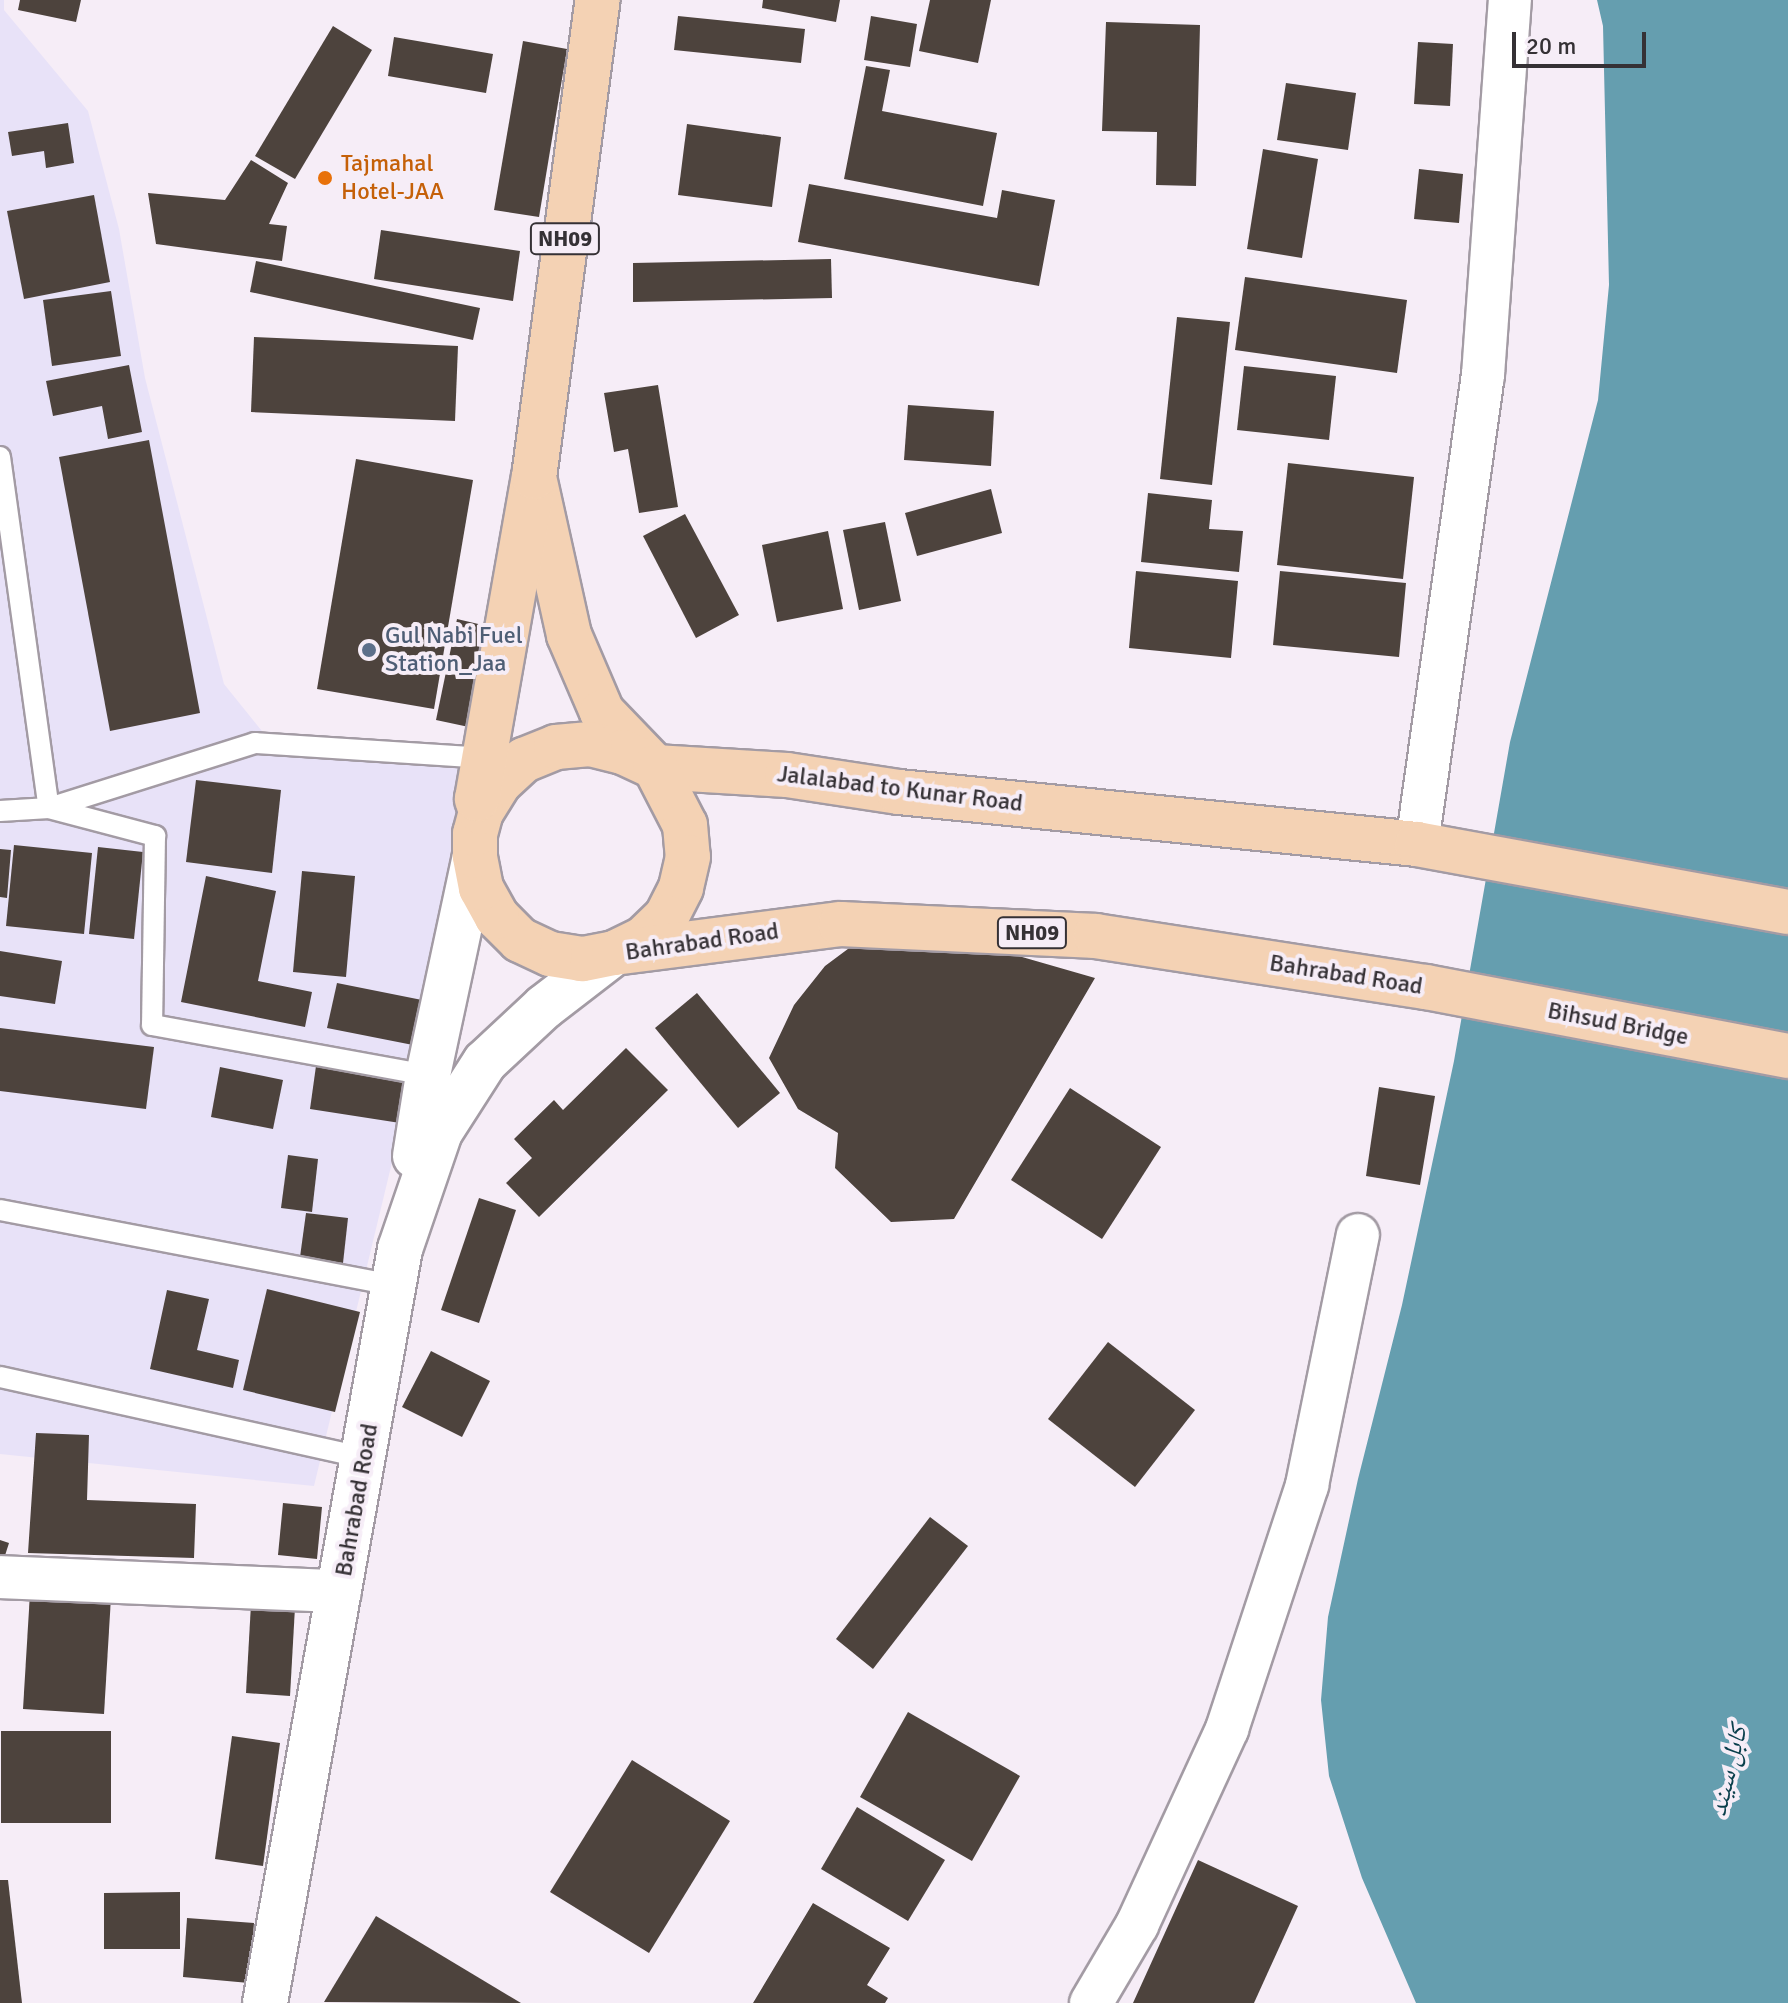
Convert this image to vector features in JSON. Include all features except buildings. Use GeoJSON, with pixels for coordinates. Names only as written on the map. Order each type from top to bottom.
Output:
{"type":"FeatureCollection","features":[{"type":"Feature","properties":{"kind":"main road","name":"NH09"},"geometry":{"type":"LineString","coordinates":[[481,812],[477,799],[534,477],[598,0]]}},
{"type":"Feature","properties":{"kind":"main road","name":"NH09"},"geometry":{"type":"LineString","coordinates":[[534,477],[569,635],[602,712],[655,767],[685,825],[688,857],[681,888],[659,924],[643,939],[614,953],[582,959],[550,954],[520,940],[497,917],[481,888],[475,856],[481,812],[499,783],[524,760],[556,747],[590,744],[623,752],[655,767]]}},
{"type":"Feature","properties":{"kind":"main road","name":"Jalalabad to Kunar Road"},"geometry":{"type":"LineString","coordinates":[[655,767],[787,775],[899,792],[1417,844],[1788,912]]}},
{"type":"Feature","properties":{"kind":"main road"},"geometry":{"type":"LineString","coordinates":[[397,1267],[428,1075],[475,856]]}},
{"type":"Feature","properties":{"kind":"main road","name":"Bahrabad Road"},"geometry":{"type":"LineString","coordinates":[[265,2003],[397,1267],[440,1132],[485,1062],[544,1007],[614,953],[841,924],[1096,936],[1447,992]]}},
{"type":"Feature","properties":{"kind":"main road","name":"Bihsud Bridge"},"geometry":{"type":"LineString","coordinates":[[1447,992],[1788,1056]]}},
{"type":"Feature","properties":{"kind":"street"},"geometry":{"type":"LineString","coordinates":[[1417,844],[1483,375],[1510,0]]}},
{"type":"Feature","properties":{"kind":"street"},"geometry":{"type":"LineString","coordinates":[[1091,2003],[1137,1925],[1227,1729],[1307,1485],[1358,1235]]}},
{"type":"Feature","properties":{"kind":"street"},"geometry":{"type":"LineString","coordinates":[[0,1577],[340,1591]]}},
{"type":"Feature","properties":{"kind":"lane"},"geometry":{"type":"LineString","coordinates":[[0,457],[49,808]]}},
{"type":"Feature","properties":{"kind":"lane"},"geometry":{"type":"LineString","coordinates":[[0,811],[49,808],[255,743],[484,758]]}},
{"type":"Feature","properties":{"kind":"lane"},"geometry":{"type":"LineString","coordinates":[[49,808],[155,836],[152,1025],[428,1075]]}},
{"type":"Feature","properties":{"kind":"lane"},"geometry":{"type":"LineString","coordinates":[[0,1210],[397,1267]]}},
{"type":"Feature","properties":{"kind":"lane"},"geometry":{"type":"LineString","coordinates":[[0,1377],[365,1458]]}},
{"type":"Feature","properties":{"kind":"shaded area"},"geometry":{"type":"Polygon","coordinates":[[[0,0],[4,0],[4,10],[88,111],[119,229],[145,378],[224,684],[278,751],[466,764],[422,1038],[314,1486],[0,1454],[0,0]]]}},
{"type":"Feature","properties":{"kind":"water","name":"کابل سيند"},"geometry":{"type":"Polygon","coordinates":[[[1597,0],[1788,0],[1788,2003],[1416,2003],[1362,1878],[1329,1776],[1321,1700],[1328,1617],[1358,1479],[1402,1305],[1454,1061],[1510,742],[1598,400],[1609,285],[1603,26],[1597,0]]]}},
{"type":"Feature","properties":{"kind":"place","name":"Tajmahal Hotel-JAA"},"geometry":{"type":"Point","coordinates":[325,178]}},
{"type":"Feature","properties":{"kind":"place","name":"Gul Nabi Fuel Station_Jaa"},"geometry":{"type":"Point","coordinates":[369,650]}}]}
